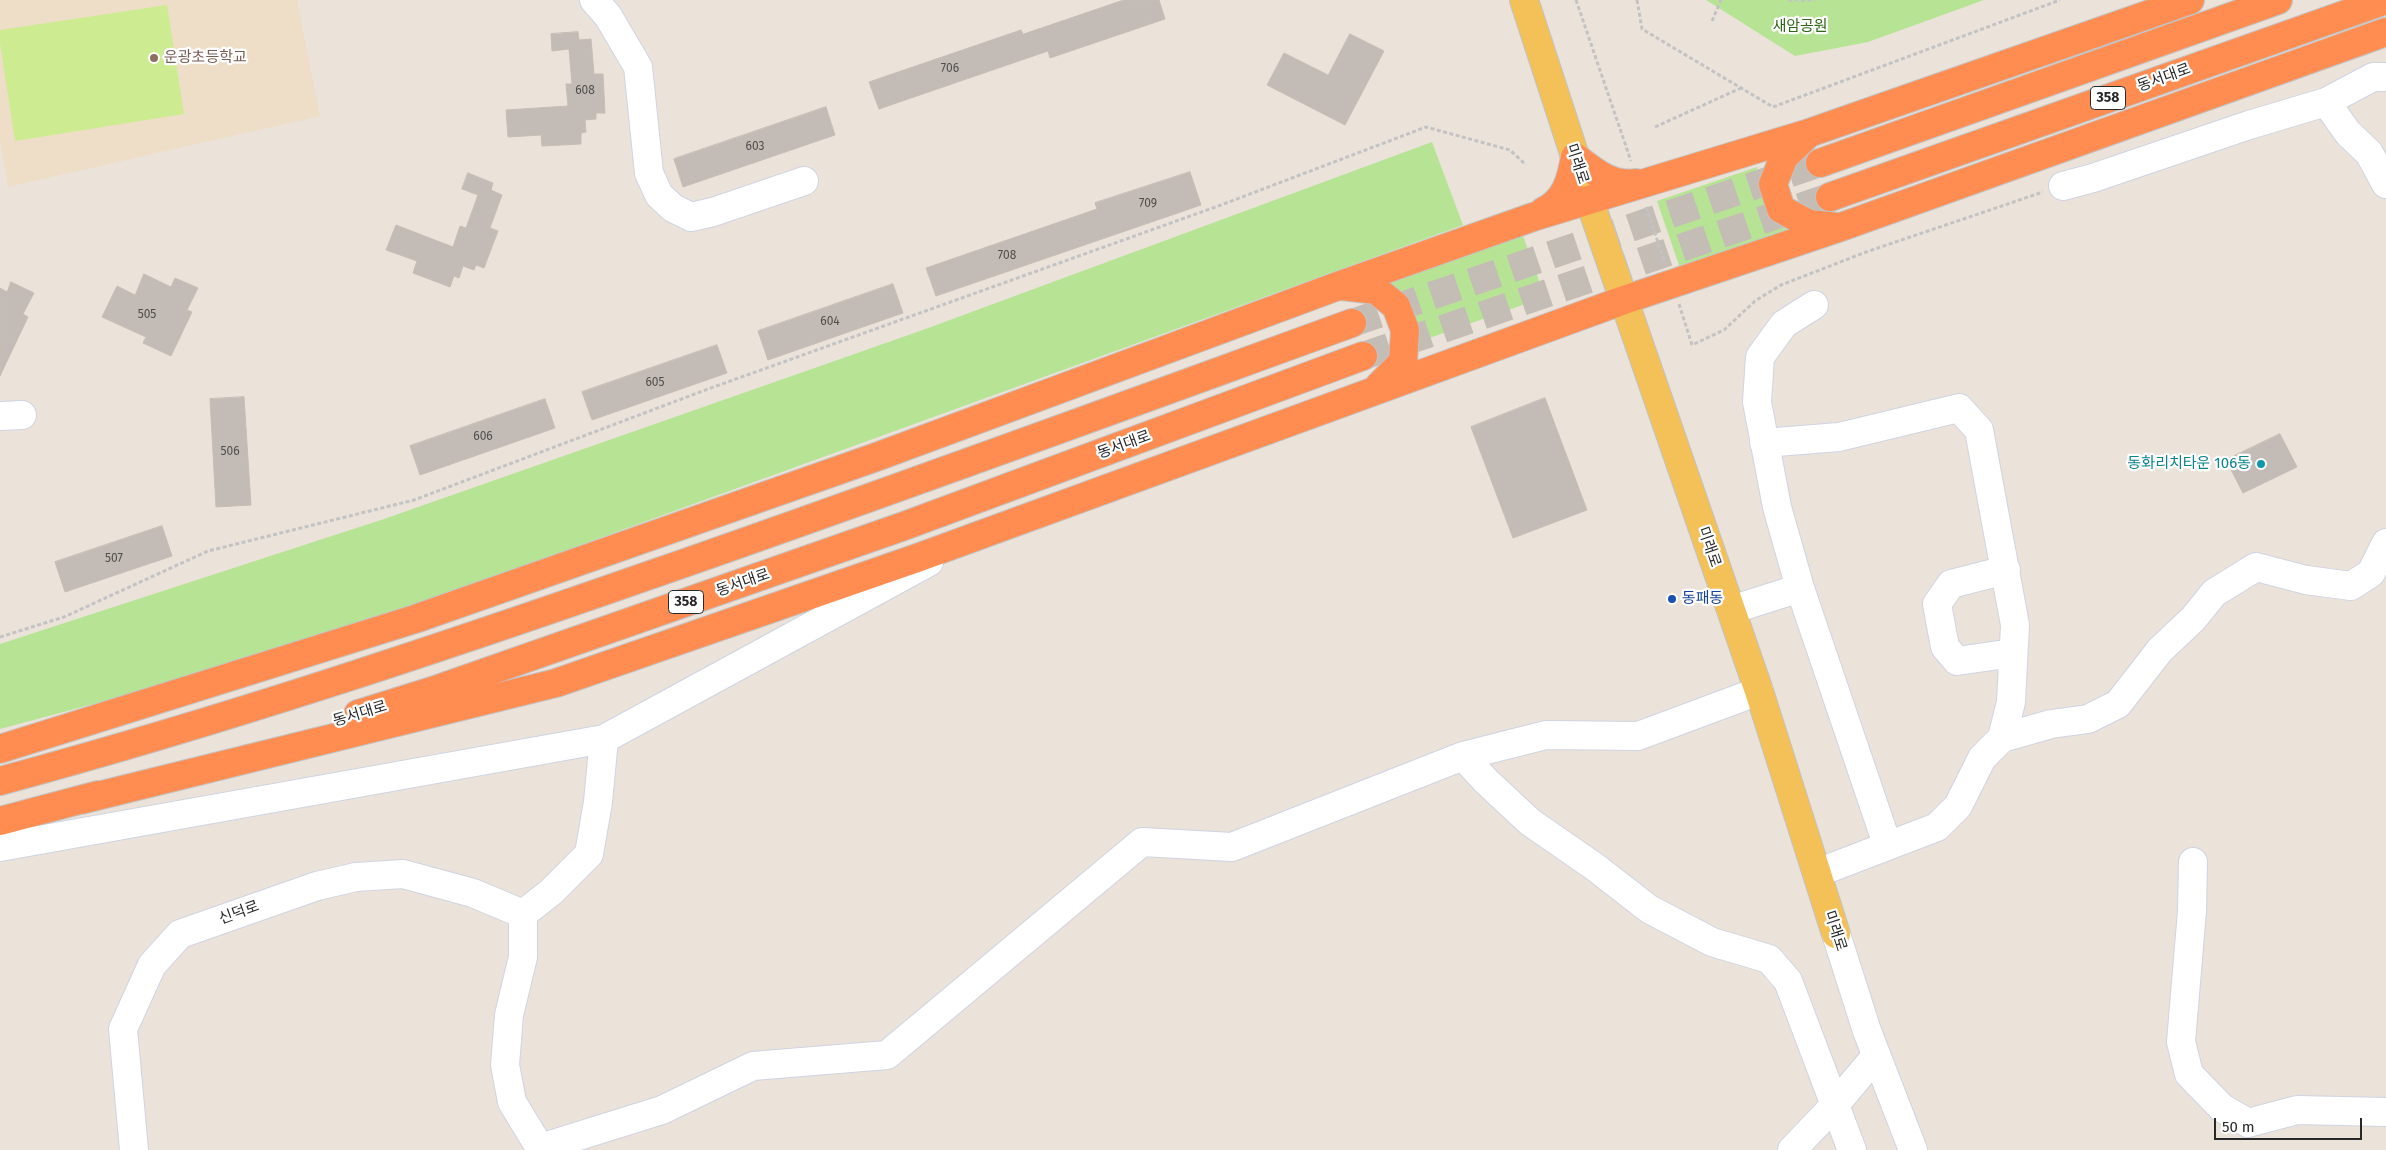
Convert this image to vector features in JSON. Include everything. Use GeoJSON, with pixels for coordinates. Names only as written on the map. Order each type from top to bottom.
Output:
{"type":"FeatureCollection","features":[{"type":"Feature","properties":{"kind":"highway"},"geometry":{"type":"LineString","coordinates":[[0,749],[415,618],[879,456],[1338,286],[1533,217],[1809,133],[2190,0]]}},
{"type":"Feature","properties":{"kind":"highway","name":"358"},"geometry":{"type":"LineString","coordinates":[[1820,163],[2278,0]]}},
{"type":"Feature","properties":{"kind":"highway","name":"동서대로"},"geometry":{"type":"LineString","coordinates":[[1830,197],[2386,0]]}},
{"type":"Feature","properties":{"kind":"highway"},"geometry":{"type":"LineString","coordinates":[[81,800],[556,683],[976,536],[1624,300],[1841,227],[2386,32]]}},
{"type":"Feature","properties":{"kind":"highway"},"geometry":{"type":"LineString","coordinates":[[1809,133],[1784,157],[1773,184],[1781,209],[1809,224],[1841,227]]}},
{"type":"Feature","properties":{"kind":"highway"},"geometry":{"type":"LineString","coordinates":[[1533,217],[1553,207],[1564,195],[1571,179],[1575,157],[1594,172],[1612,181],[1630,184],[1653,180]]}},
{"type":"Feature","properties":{"kind":"highway"},"geometry":{"type":"LineString","coordinates":[[1338,286],[1376,290],[1396,306],[1405,330],[1403,362],[1374,390]]}},
{"type":"Feature","properties":{"kind":"highway","name":"358"},"geometry":{"type":"LineString","coordinates":[[0,781],[70,763],[424,654],[889,492],[1352,323]]}},
{"type":"Feature","properties":{"kind":"highway","name":"동서대로"},"geometry":{"type":"LineString","coordinates":[[0,821],[81,800],[438,689],[895,530],[1363,356]]}},
{"type":"Feature","properties":{"kind":"main road","name":"미래로"},"geometry":{"type":"LineString","coordinates":[[1524,0],[1589,199],[1759,691],[1836,934]]}},
{"type":"Feature","properties":{"kind":"street"},"geometry":{"type":"LineString","coordinates":[[594,0],[608,16],[638,67],[648,173],[659,195],[673,208],[691,217],[713,212],[804,181]]}},
{"type":"Feature","properties":{"kind":"street"},"geometry":{"type":"LineString","coordinates":[[2063,186],[2093,178],[2248,125],[2326,102],[2373,77],[2386,77]]}},
{"type":"Feature","properties":{"kind":"street"},"geometry":{"type":"LineString","coordinates":[[2326,102],[2348,133],[2369,153],[2386,184]]}},
{"type":"Feature","properties":{"kind":"street"},"geometry":{"type":"LineString","coordinates":[[1814,305],[1784,324],[1760,357],[1757,402],[1777,507],[1800,588],[1887,844]]}},
{"type":"Feature","properties":{"kind":"street"},"geometry":{"type":"LineString","coordinates":[[1764,443],[1839,437],[1960,408],[1979,430],[2015,624],[2011,702],[2002,738]]}},
{"type":"Feature","properties":{"kind":"street"},"geometry":{"type":"LineString","coordinates":[[0,847],[604,739],[976,536]]}},
{"type":"Feature","properties":{"kind":"street"},"geometry":{"type":"LineString","coordinates":[[1816,873],[1887,844],[1937,827],[1958,806],[1982,758],[2002,738],[2051,724],[2088,719],[2118,704],[2160,650],[2193,619],[2214,593],[2256,566],[2306,580],[2351,586],[2379,576],[2386,543]]}},
{"type":"Feature","properties":{"kind":"street"},"geometry":{"type":"LineString","coordinates":[[2006,570],[1951,584],[1937,604],[1944,647],[1957,661],[2013,653]]}},
{"type":"Feature","properties":{"kind":"street"},"geometry":{"type":"LineString","coordinates":[[1731,610],[1800,588]]}},
{"type":"Feature","properties":{"kind":"street"},"geometry":{"type":"LineString","coordinates":[[604,739],[598,802],[589,854],[551,892],[523,914],[523,957],[509,1015],[505,1065],[512,1102],[540,1148],[662,1110],[753,1066],[887,1055],[1142,842],[1232,847],[1463,756],[1546,735],[1638,736],[1759,691]]}},
{"type":"Feature","properties":{"kind":"street"},"geometry":{"type":"LineString","coordinates":[[1463,756],[1486,781],[1530,822],[1595,866],[1649,909],[1712,942],[1768,959],[1788,982],[1852,1150]]}},
{"type":"Feature","properties":{"kind":"street"},"geometry":{"type":"LineString","coordinates":[[2193,862],[2192,911],[2181,1042],[2189,1074],[2222,1108],[2248,1123],[2297,1110],[2386,1112]]}},
{"type":"Feature","properties":{"kind":"street","name":"신덕로"},"geometry":{"type":"LineString","coordinates":[[134,1150],[123,1029],[152,965],[180,934],[317,886],[356,877],[403,874],[474,894],[523,914]]}},
{"type":"Feature","properties":{"kind":"street","name":"미래로"},"geometry":{"type":"LineString","coordinates":[[1836,934],[1876,1056],[1913,1150]]}},
{"type":"Feature","properties":{"kind":"street"},"geometry":{"type":"LineString","coordinates":[[1792,1150],[1834,1106],[1876,1056]]}},
{"type":"Feature","properties":{"kind":"path"},"geometry":{"type":"LineString","coordinates":[[1637,0],[1642,29],[1772,107],[2060,0]]}},
{"type":"Feature","properties":{"kind":"path"},"geometry":{"type":"LineString","coordinates":[[1712,21],[1721,0]]}},
{"type":"Feature","properties":{"kind":"path"},"geometry":{"type":"LineString","coordinates":[[1788,0],[1815,0]]}},
{"type":"Feature","properties":{"kind":"path"},"geometry":{"type":"LineString","coordinates":[[1655,127],[1741,88]]}},
{"type":"Feature","properties":{"kind":"path"},"geometry":{"type":"LineString","coordinates":[[0,637],[64,617],[208,551],[414,500],[708,389],[1426,128],[1510,150],[1526,165]]}},
{"type":"Feature","properties":{"kind":"shaded area","name":"운광초등학교"},"geometry":{"type":"Polygon","coordinates":[[[0,0],[297,0],[320,116],[8,187],[0,140],[0,0]]]}},
{"type":"Feature","properties":{"kind":"green space","name":"새암공원"},"geometry":{"type":"Polygon","coordinates":[[[1706,0],[1984,0],[1868,42],[1795,56],[1706,0]]]}},
{"type":"Feature","properties":{"kind":"green space"},"geometry":{"type":"Polygon","coordinates":[[[167,5],[184,114],[15,141],[0,43],[0,30],[167,5]]]}},
{"type":"Feature","properties":{"kind":"green space"},"geometry":{"type":"Polygon","coordinates":[[[1432,142],[1463,225],[415,605],[112,699],[0,729],[0,644],[384,519],[920,331],[1432,142]]]}},
{"type":"Feature","properties":{"kind":"green space"},"geometry":{"type":"Polygon","coordinates":[[[1757,167],[1759,187],[1769,215],[1794,236],[1682,274],[1657,201],[1757,167]]]}},
{"type":"Feature","properties":{"kind":"green space"},"geometry":{"type":"Polygon","coordinates":[[[1516,233],[1523,236],[1545,297],[1421,341],[1405,297],[1385,280],[1516,233]]]}},
{"type":"Feature","properties":{"kind":"building"},"geometry":{"type":"Polygon","coordinates":[[[1124,0],[1159,0],[1165,19],[1050,58],[1048,51],[879,109],[869,82],[1021,30],[1023,34],[1124,0]]]}},
{"type":"Feature","properties":{"kind":"building"},"geometry":{"type":"Polygon","coordinates":[[[578,32],[579,40],[591,39],[594,74],[603,74],[605,113],[596,113],[596,119],[585,120],[586,132],[581,133],[581,144],[542,146],[541,135],[508,137],[506,110],[568,106],[566,84],[572,84],[569,49],[552,51],[551,34],[578,32]]]}},
{"type":"Feature","properties":{"kind":"building"},"geometry":{"type":"Polygon","coordinates":[[[1350,34],[1384,51],[1345,125],[1267,85],[1284,53],[1328,75],[1350,34]]]}},
{"type":"Feature","properties":{"kind":"building"},"geometry":{"type":"Polygon","coordinates":[[[826,107],[835,135],[683,187],[674,159],[826,107]]]}},
{"type":"Feature","properties":{"kind":"building"},"geometry":{"type":"Polygon","coordinates":[[[1190,172],[1201,205],[936,296],[926,268],[1097,209],[1095,203],[1190,172]]]}},
{"type":"Feature","properties":{"kind":"building"},"geometry":{"type":"Polygon","coordinates":[[[468,173],[493,183],[491,190],[502,195],[490,228],[498,231],[484,268],[476,265],[474,270],[463,266],[459,278],[454,276],[450,287],[413,273],[417,261],[386,250],[396,225],[453,247],[460,226],[466,228],[478,195],[462,189],[468,173]]]}},
{"type":"Feature","properties":{"kind":"building"},"geometry":{"type":"Polygon","coordinates":[[[144,274],[171,287],[175,278],[198,288],[187,310],[192,312],[171,356],[143,343],[146,337],[102,317],[117,286],[135,295],[144,274]]]}},
{"type":"Feature","properties":{"kind":"building"},"geometry":{"type":"Polygon","coordinates":[[[11,282],[34,293],[23,314],[28,317],[0,376],[0,288],[7,292],[11,282]]]}},
{"type":"Feature","properties":{"kind":"building"},"geometry":{"type":"Polygon","coordinates":[[[893,284],[903,313],[768,360],[758,331],[893,284]]]}},
{"type":"Feature","properties":{"kind":"building"},"geometry":{"type":"Polygon","coordinates":[[[717,345],[727,373],[592,420],[582,392],[717,345]]]}},
{"type":"Feature","properties":{"kind":"building"},"geometry":{"type":"Polygon","coordinates":[[[244,397],[251,505],[216,507],[210,399],[244,397]]]}},
{"type":"Feature","properties":{"kind":"building"},"geometry":{"type":"Polygon","coordinates":[[[1545,398],[1587,510],[1513,538],[1471,427],[1545,398]]]}},
{"type":"Feature","properties":{"kind":"building"},"geometry":{"type":"Polygon","coordinates":[[[545,399],[555,428],[420,475],[410,446],[545,399]]]}},
{"type":"Feature","properties":{"kind":"building","name":"동화리치타운 106동"},"geometry":{"type":"Polygon","coordinates":[[[2280,434],[2297,467],[2243,493],[2226,460],[2280,434]]]}},
{"type":"Feature","properties":{"kind":"building"},"geometry":{"type":"Polygon","coordinates":[[[162,526],[172,556],[65,592],[55,562],[162,526]]]}},
{"type":"Feature","properties":{"kind":"tunnel"},"geometry":{"type":"LineString","coordinates":[[1352,323],[1820,163]]}},
{"type":"Feature","properties":{"kind":"tunnel"},"geometry":{"type":"LineString","coordinates":[[1363,356],[1830,197]]}},
{"type":"Feature","properties":{"kind":"place","name":"운광초등학교"},"geometry":{"type":"Point","coordinates":[154,58]}},
{"type":"Feature","properties":{"kind":"place","name":"동화리치타운 106동"},"geometry":{"type":"Point","coordinates":[2261,464]}},
{"type":"Feature","properties":{"kind":"place","name":"동패동"},"geometry":{"type":"Point","coordinates":[1672,599]}}]}
